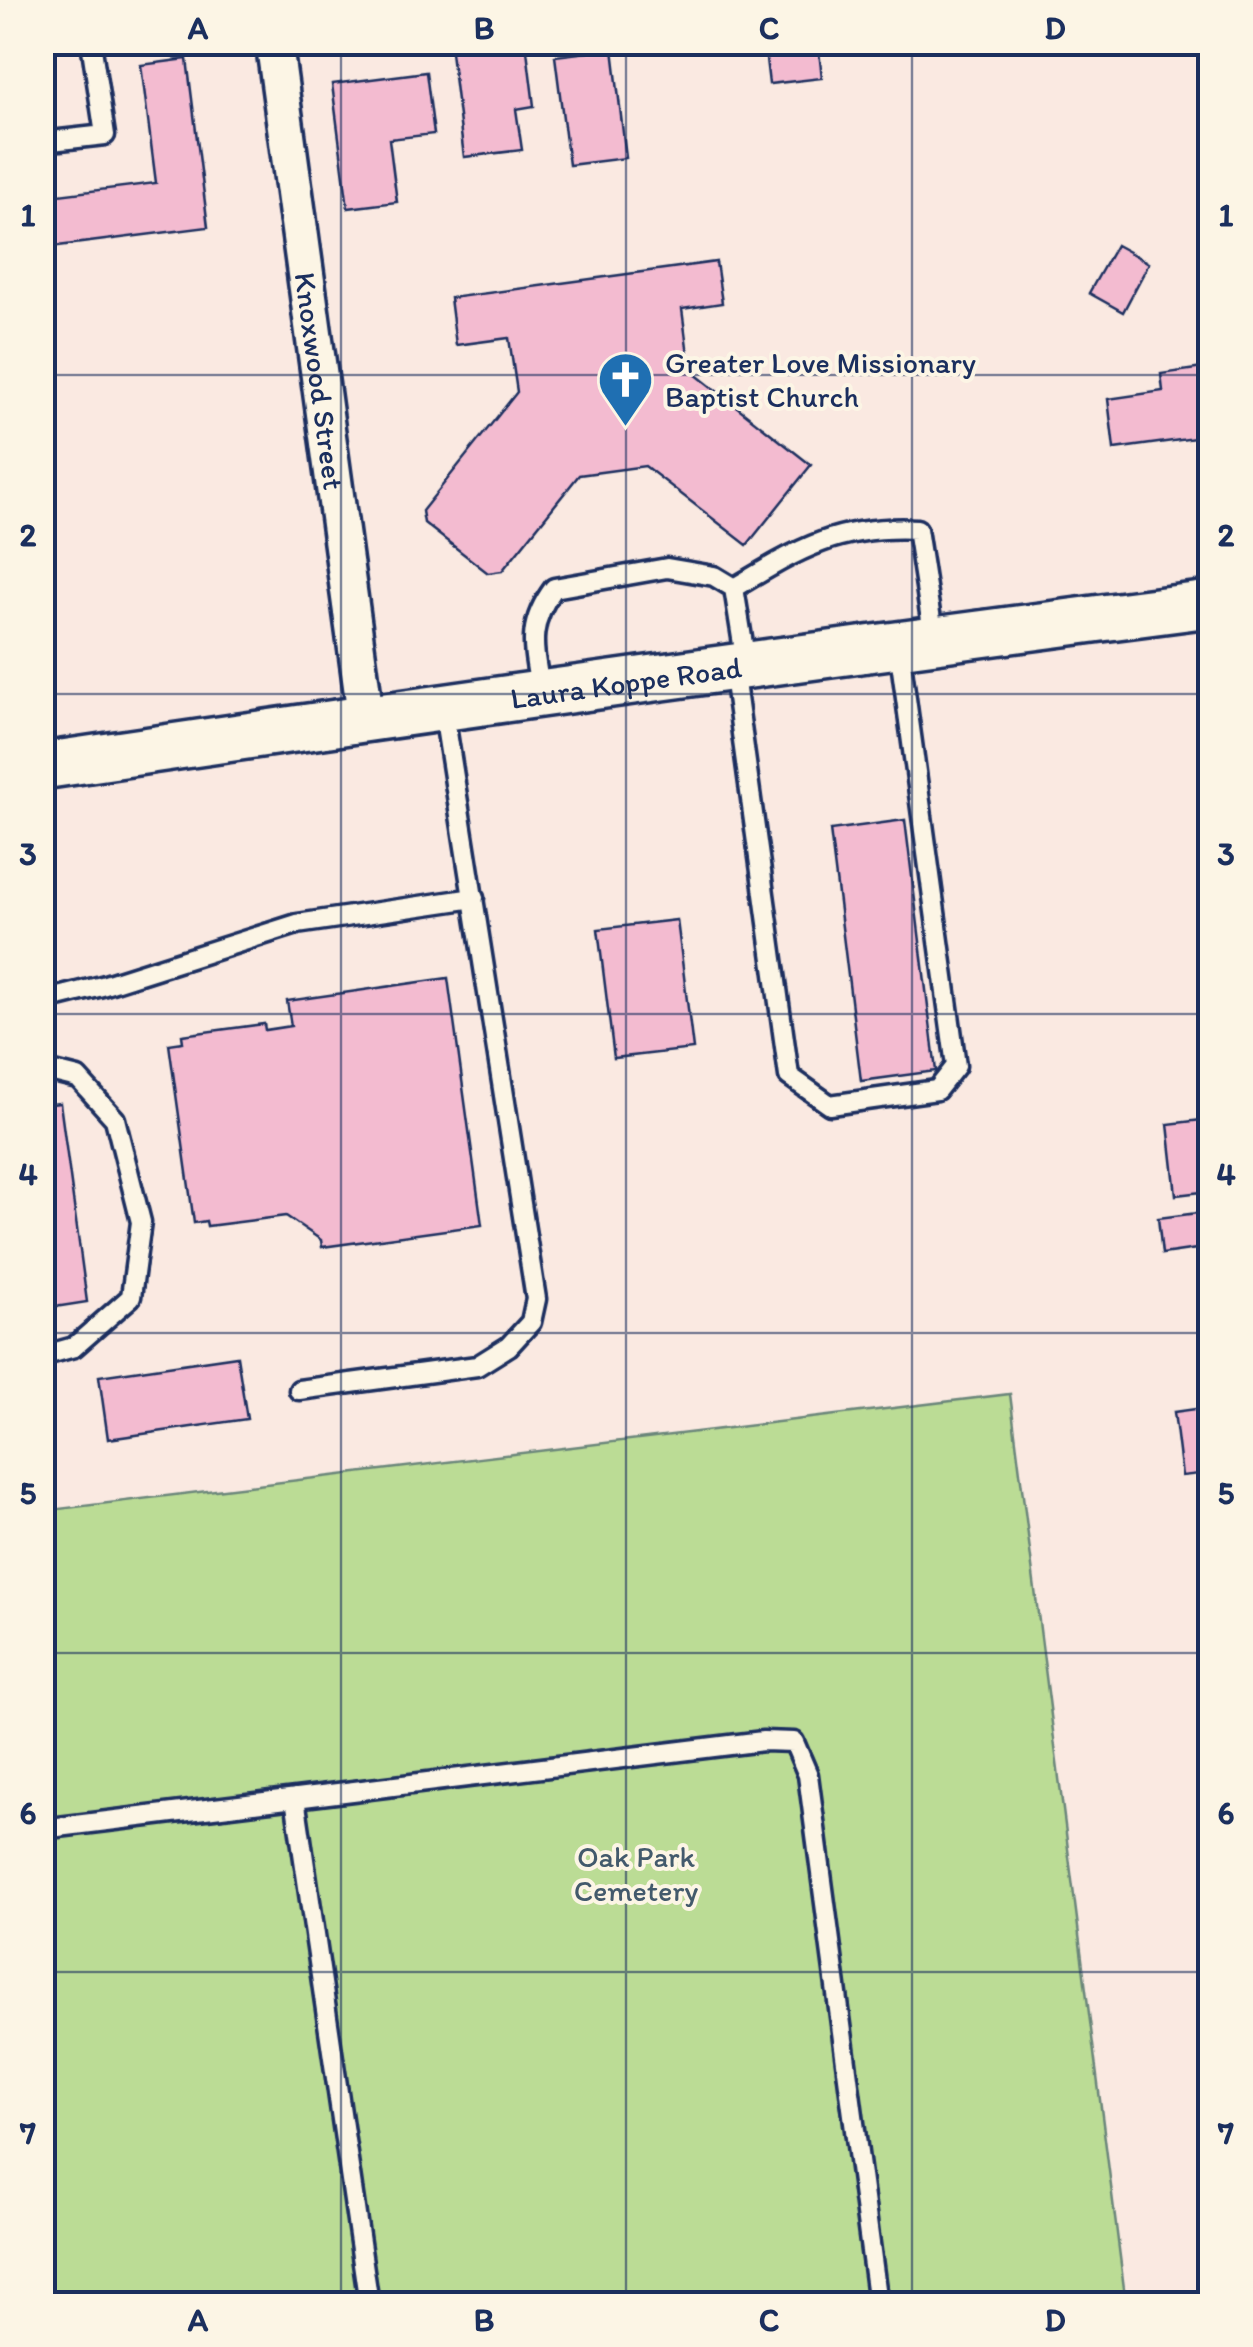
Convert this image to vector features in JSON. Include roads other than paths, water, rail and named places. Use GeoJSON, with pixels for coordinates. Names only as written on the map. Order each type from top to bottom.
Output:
{"type":"FeatureCollection","features":[{"type":"Feature","properties":{"kind":"street","name":"Knoxwood Street"},"geometry":{"type":"LineString","coordinates":[[274,42],[366,719]]}},
{"type":"Feature","properties":{"kind":"street","name":"Laura Koppe Road"},"geometry":{"type":"LineString","coordinates":[[42,766],[443,707],[1210,604]]}},
{"type":"Feature","properties":{"kind":"lane"},"geometry":{"type":"LineString","coordinates":[[42,142],[105,135],[90,42]]}},
{"type":"Feature","properties":{"kind":"lane"},"geometry":{"type":"LineString","coordinates":[[882,528],[916,529],[916,642],[956,1066],[937,1090],[830,1105],[789,1076],[739,666],[734,588],[792,553],[831,538],[882,528]]}},
{"type":"Feature","properties":{"kind":"lane"},"geometry":{"type":"LineString","coordinates":[[541,694],[532,635],[540,606],[554,588],[667,568],[714,576],[734,588]]}},
{"type":"Feature","properties":{"kind":"lane"},"geometry":{"type":"LineString","coordinates":[[299,1390],[477,1366],[509,1346],[531,1322],[536,1300],[443,707]]}},
{"type":"Feature","properties":{"kind":"lane"},"geometry":{"type":"LineString","coordinates":[[42,1000],[102,986],[297,924],[474,898]]}},
{"type":"Feature","properties":{"kind":"lane"},"geometry":{"type":"LineString","coordinates":[[42,1069],[78,1078],[115,1119],[142,1222],[131,1297],[74,1347],[42,1356]]}},
{"type":"Feature","properties":{"kind":"lane"},"geometry":{"type":"LineString","coordinates":[[42,1829],[763,1741],[794,1742],[808,1776],[878,2304]]}},
{"type":"Feature","properties":{"kind":"lane"},"geometry":{"type":"LineString","coordinates":[[295,1798],[369,2304]]}},
{"type":"Feature","properties":{"kind":"place","name":"Greater Love Missionary Baptist Church"},"geometry":{"type":"Point","coordinates":[626,428]}},
{"type":"Feature","properties":{"kind":"park label","name":"Oak Park Cemetery"},"geometry":{"type":"Point","coordinates":[636,1873]}}]}
